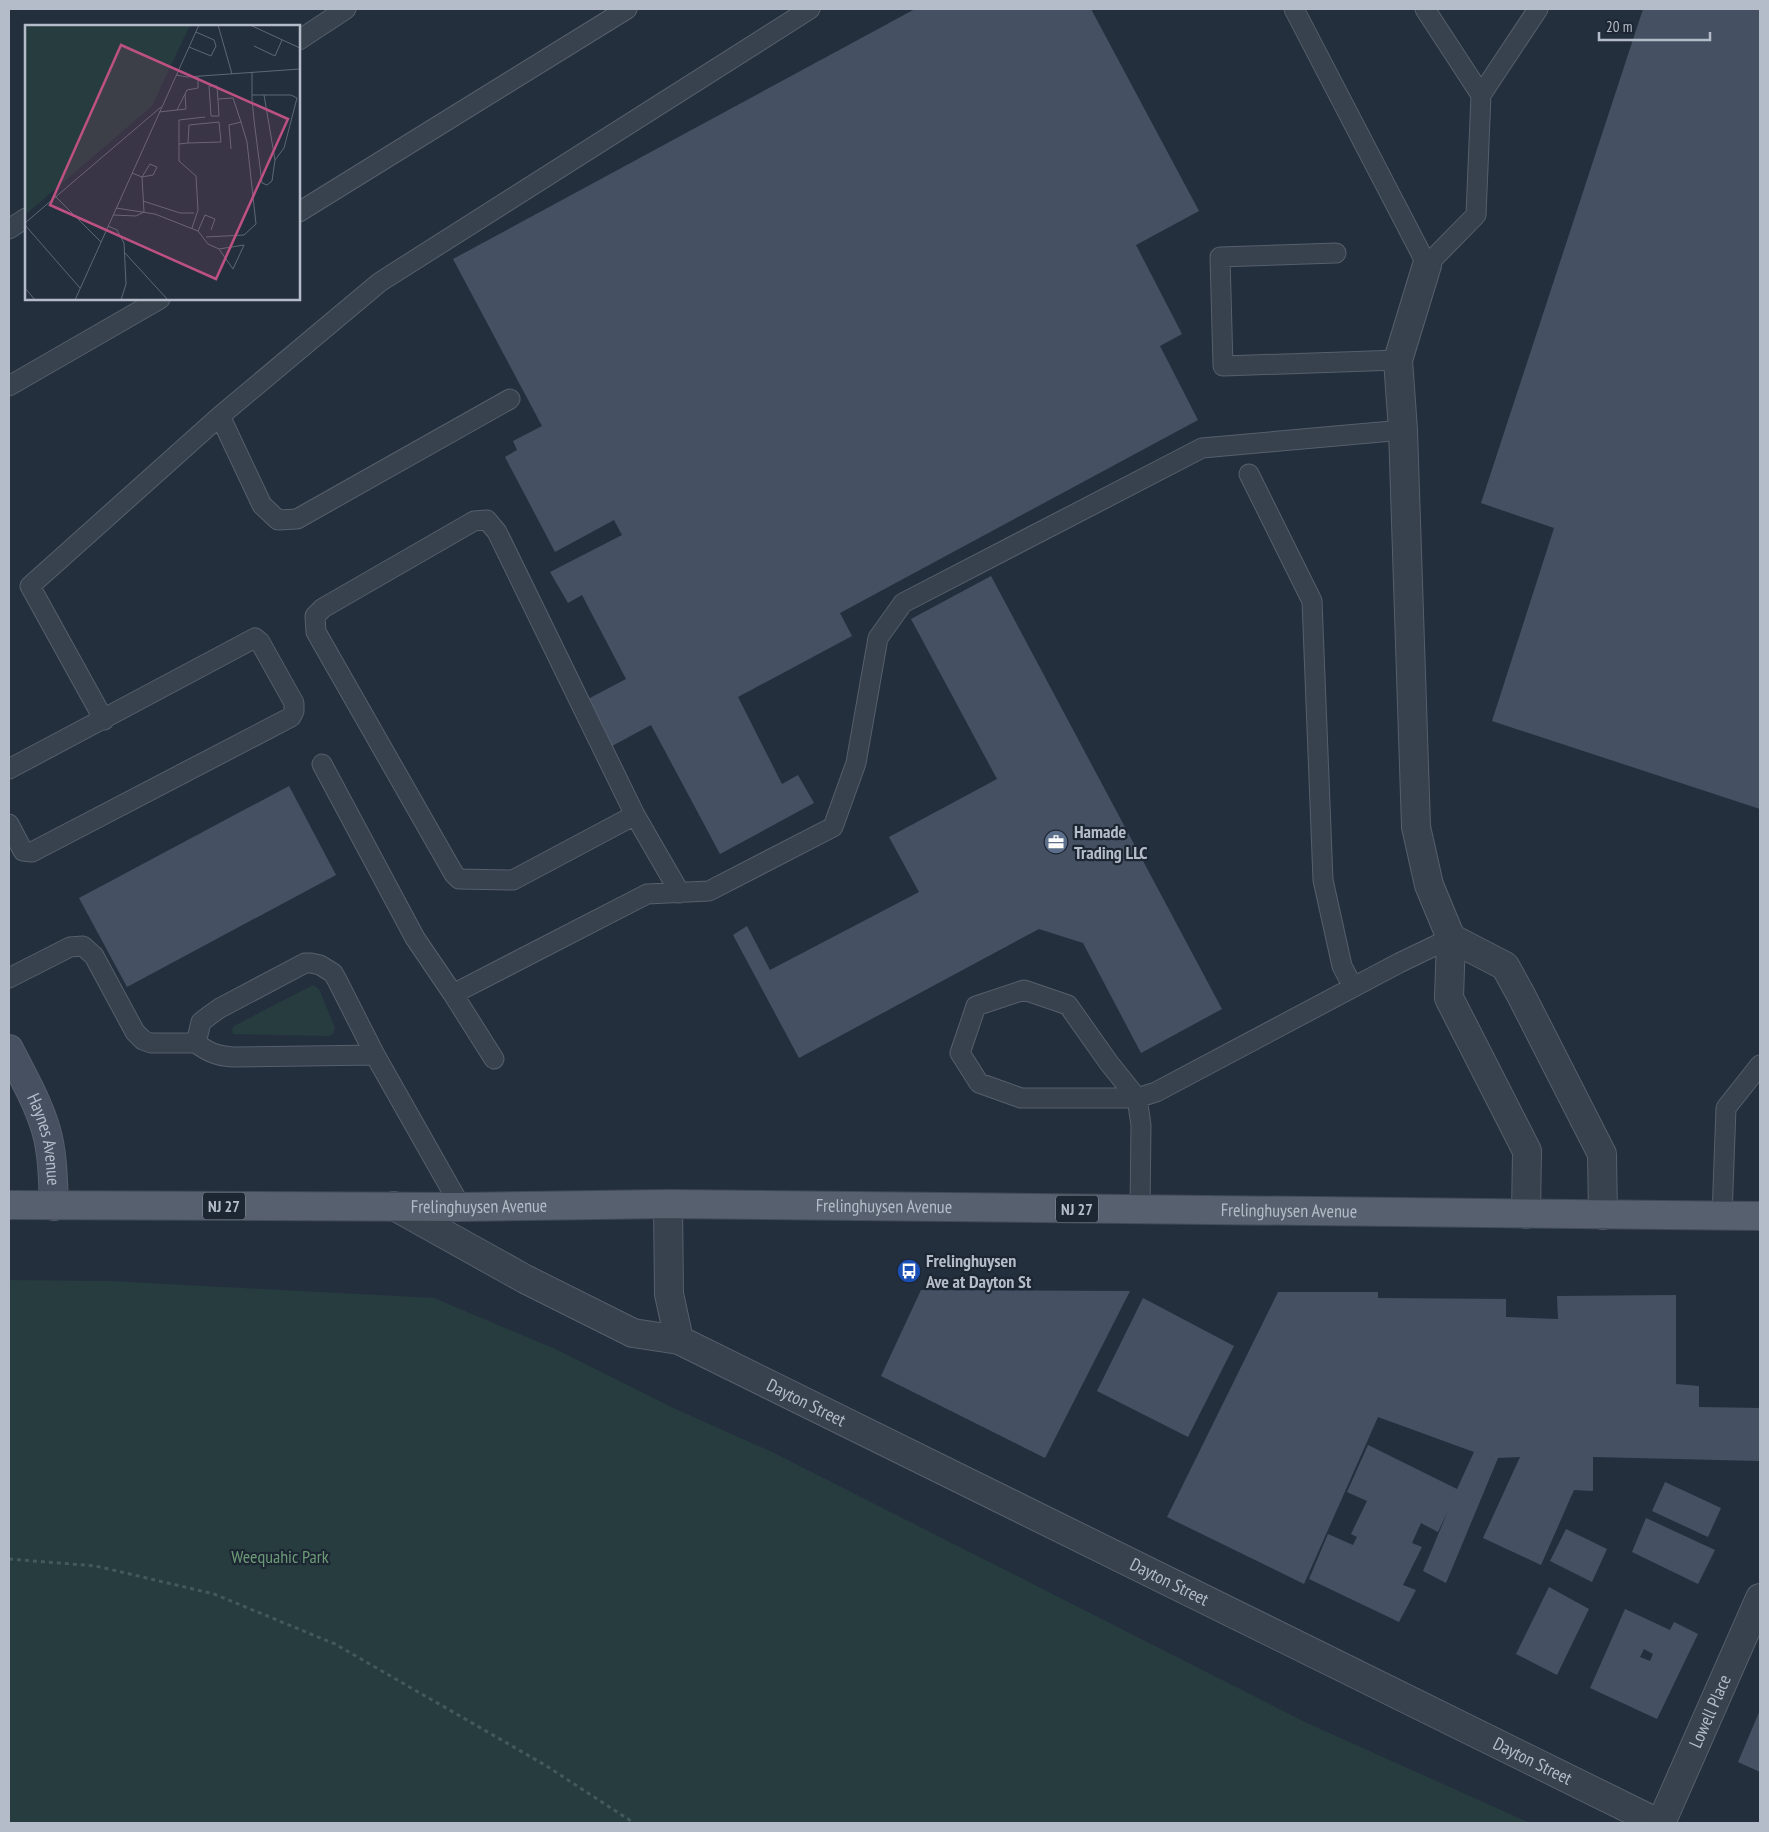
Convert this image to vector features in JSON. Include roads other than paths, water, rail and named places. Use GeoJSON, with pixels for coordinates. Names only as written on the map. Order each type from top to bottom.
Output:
{"type":"FeatureCollection","features":[{"type":"Feature","properties":{"kind":"main road","name":"Haynes Avenue"},"geometry":{"type":"LineString","coordinates":[[9,1049],[32,1095],[46,1129],[51,1154],[54,1206]]}},
{"type":"Feature","properties":{"kind":"main road","name":"Frelinghuysen Avenue"},"geometry":{"type":"LineString","coordinates":[[9,1205],[461,1207],[668,1204],[1760,1216]]}},
{"type":"Feature","properties":{"kind":"street"},"geometry":{"type":"LineString","coordinates":[[1427,265],[1398,360],[1403,430],[1416,827],[1429,885],[1451,938],[1449,998],[1527,1151],[1526,1214]]}},
{"type":"Feature","properties":{"kind":"street"},"geometry":{"type":"LineString","coordinates":[[1451,938],[1505,966],[1522,995],[1602,1154],[1603,1215]]}},
{"type":"Feature","properties":{"kind":"street"},"geometry":{"type":"LineString","coordinates":[[668,1204],[668,1294],[679,1340]]}},
{"type":"Feature","properties":{"kind":"street","name":"Dayton Street"},"geometry":{"type":"LineString","coordinates":[[394,1206],[525,1279],[634,1333],[679,1340],[1659,1823]]}},
{"type":"Feature","properties":{"kind":"street","name":"Lowell Place"},"geometry":{"type":"LineString","coordinates":[[1659,1823],[1760,1598]]}},
{"type":"Feature","properties":{"kind":"lane"},"geometry":{"type":"LineString","coordinates":[[300,39],[346,9]]}},
{"type":"Feature","properties":{"kind":"lane"},"geometry":{"type":"LineString","coordinates":[[300,211],[627,9]]}},
{"type":"Feature","properties":{"kind":"lane"},"geometry":{"type":"LineString","coordinates":[[104,720],[30,586],[220,416],[380,282],[810,9]]}},
{"type":"Feature","properties":{"kind":"lane"},"geometry":{"type":"LineString","coordinates":[[1294,9],[1427,265],[1476,215],[1481,95],[1538,9]]}},
{"type":"Feature","properties":{"kind":"lane"},"geometry":{"type":"LineString","coordinates":[[1425,9],[1481,95]]}},
{"type":"Feature","properties":{"kind":"lane"},"geometry":{"type":"LineString","coordinates":[[9,229],[25,219]]}},
{"type":"Feature","properties":{"kind":"lane"},"geometry":{"type":"LineString","coordinates":[[1336,253],[1220,257],[1223,366],[1398,360]]}},
{"type":"Feature","properties":{"kind":"lane"},"geometry":{"type":"LineString","coordinates":[[9,386],[158,300]]}},
{"type":"Feature","properties":{"kind":"lane"},"geometry":{"type":"LineString","coordinates":[[220,416],[262,505],[278,520],[297,519],[510,399]]}},
{"type":"Feature","properties":{"kind":"lane"},"geometry":{"type":"LineString","coordinates":[[454,994],[647,894],[709,891],[833,827],[856,763],[878,638],[904,603],[1202,448],[1403,430]]}},
{"type":"Feature","properties":{"kind":"lane"},"geometry":{"type":"LineString","coordinates":[[1249,474],[1312,601],[1323,880],[1342,966],[1353,987]]}},
{"type":"Feature","properties":{"kind":"lane"},"geometry":{"type":"LineString","coordinates":[[635,815],[513,880],[459,879],[454,874],[316,632],[315,616],[323,608],[474,521],[487,520],[498,532],[635,815],[680,893]]}},
{"type":"Feature","properties":{"kind":"lane"},"geometry":{"type":"LineString","coordinates":[[9,769],[255,638],[260,642],[294,703],[294,711],[291,717],[32,852],[23,851],[9,824]]}},
{"type":"Feature","properties":{"kind":"lane"},"geometry":{"type":"LineString","coordinates":[[322,764],[415,938],[454,994],[494,1058]]}},
{"type":"Feature","properties":{"kind":"lane"},"geometry":{"type":"LineString","coordinates":[[1140,1210],[1141,1125],[1137,1098],[1109,1064],[1068,1005],[1024,990],[976,1006],[960,1053],[978,1083],[1022,1098],[1137,1098],[1156,1092],[1353,987],[1451,938]]}},
{"type":"Feature","properties":{"kind":"lane"},"geometry":{"type":"LineString","coordinates":[[9,978],[70,947],[83,946],[94,956],[135,1032],[143,1040],[151,1043],[196,1043],[207,1052],[219,1056],[232,1057],[375,1055]]}},
{"type":"Feature","properties":{"kind":"lane"},"geometry":{"type":"LineString","coordinates":[[196,1043],[201,1022],[215,1012],[298,966],[312,962],[333,973],[375,1055],[461,1207]]}},
{"type":"Feature","properties":{"kind":"lane"},"geometry":{"type":"LineString","coordinates":[[1722,1216],[1726,1108],[1760,1065]]}},
{"type":"Feature","properties":{"kind":"place","name":"Hamade Trading LLC"},"geometry":{"type":"Point","coordinates":[1056,842]}},
{"type":"Feature","properties":{"kind":"place","name":"Frelinghuysen Ave at Dayton St"},"geometry":{"type":"Point","coordinates":[909,1271]}},
{"type":"Feature","properties":{"kind":"park label","name":"Weequahic Park"},"geometry":{"type":"Point","coordinates":[280,1557]}}]}
